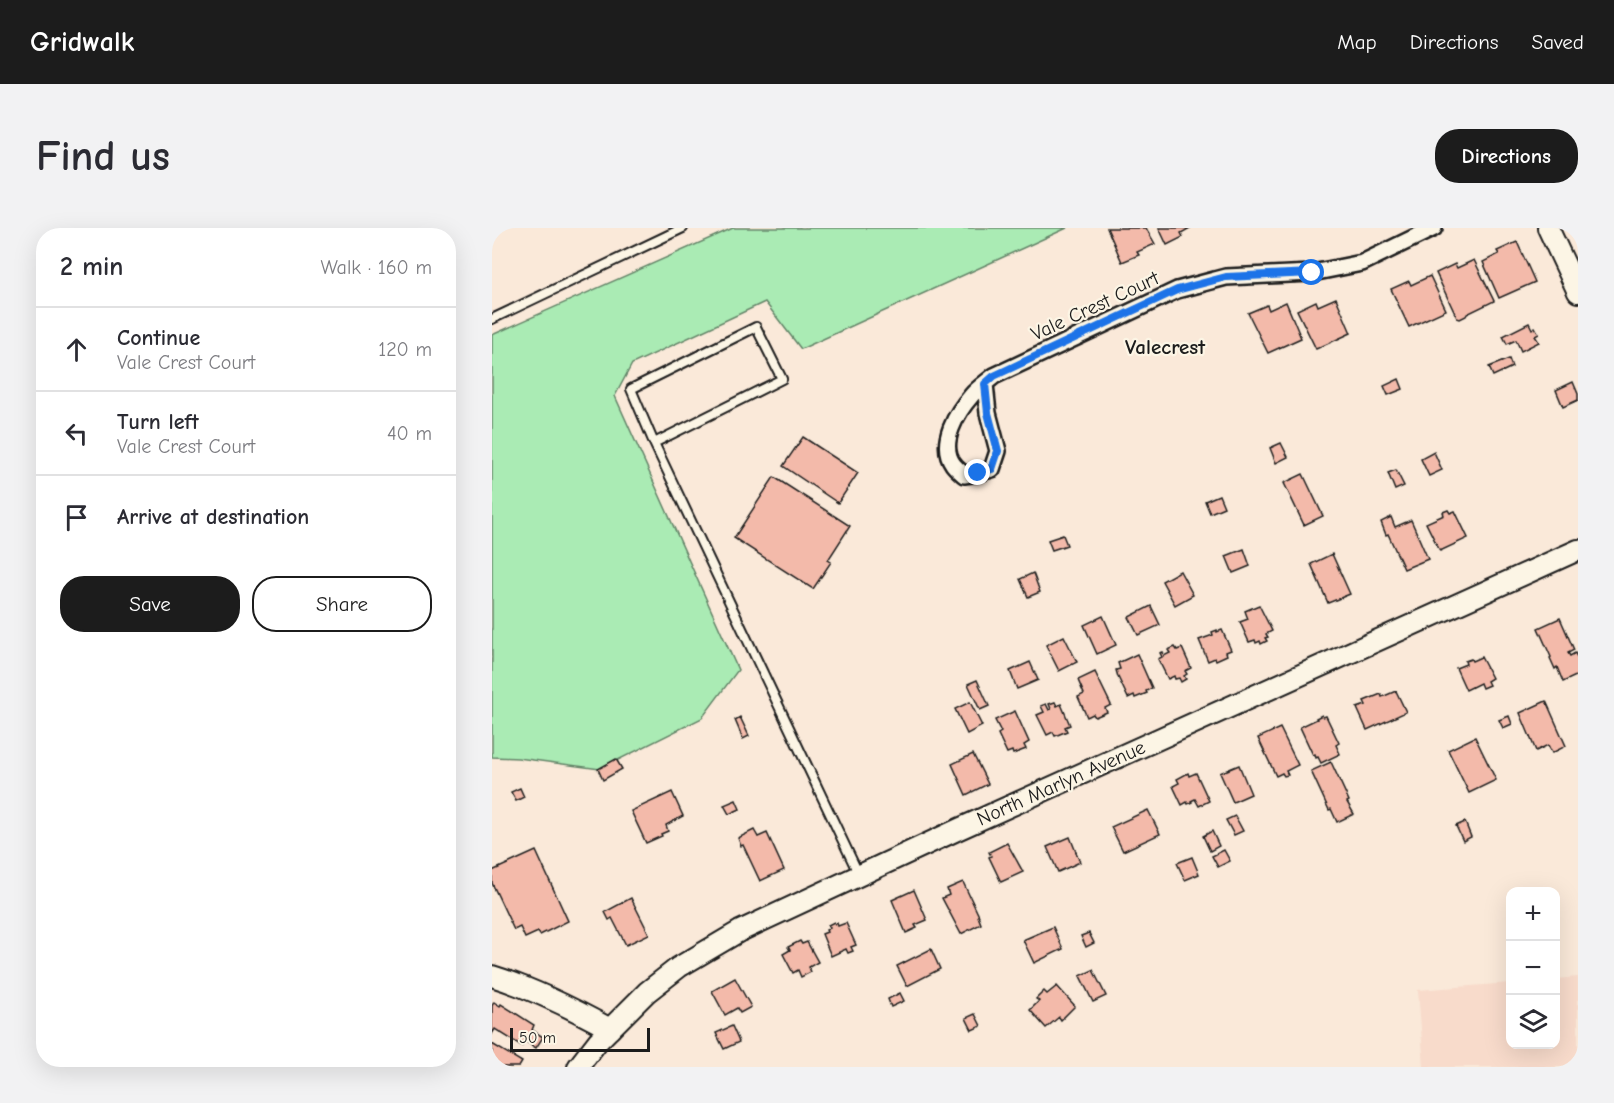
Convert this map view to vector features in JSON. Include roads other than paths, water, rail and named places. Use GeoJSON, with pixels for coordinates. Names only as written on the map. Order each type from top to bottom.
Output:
{"type":"FeatureCollection","features":[{"type":"Feature","properties":{"kind":"street","name":"Vale Crest Court"},"geometry":{"type":"LineString","coordinates":[[985,384],[988,413],[998,451],[992,469],[964,475],[952,463],[947,442],[958,411],[974,393],[994,376],[1177,290],[1226,277],[1312,273],[1362,263],[1434,228]]}},
{"type":"Feature","properties":{"kind":"street"},"geometry":{"type":"LineString","coordinates":[[1548,228],[1578,292]]}},
{"type":"Feature","properties":{"kind":"street","name":"North Marlyn Avenue"},"geometry":{"type":"LineString","coordinates":[[578,1067],[591,1049],[647,992],[679,967],[740,931],[1578,550]]}},
{"type":"Feature","properties":{"kind":"street"},"geometry":{"type":"LineString","coordinates":[[492,976],[528,988],[610,1029]]}},
{"type":"Feature","properties":{"kind":"lane"},"geometry":{"type":"LineString","coordinates":[[492,319],[683,228]]}},
{"type":"Feature","properties":{"kind":"lane"},"geometry":{"type":"LineString","coordinates":[[654,443],[782,379],[756,327],[631,389],[654,443],[860,876]]}},
{"type":"Feature","properties":{"kind":"district","name":"Valecrest"},"geometry":{"type":"Point","coordinates":[1165,347]}}]}
